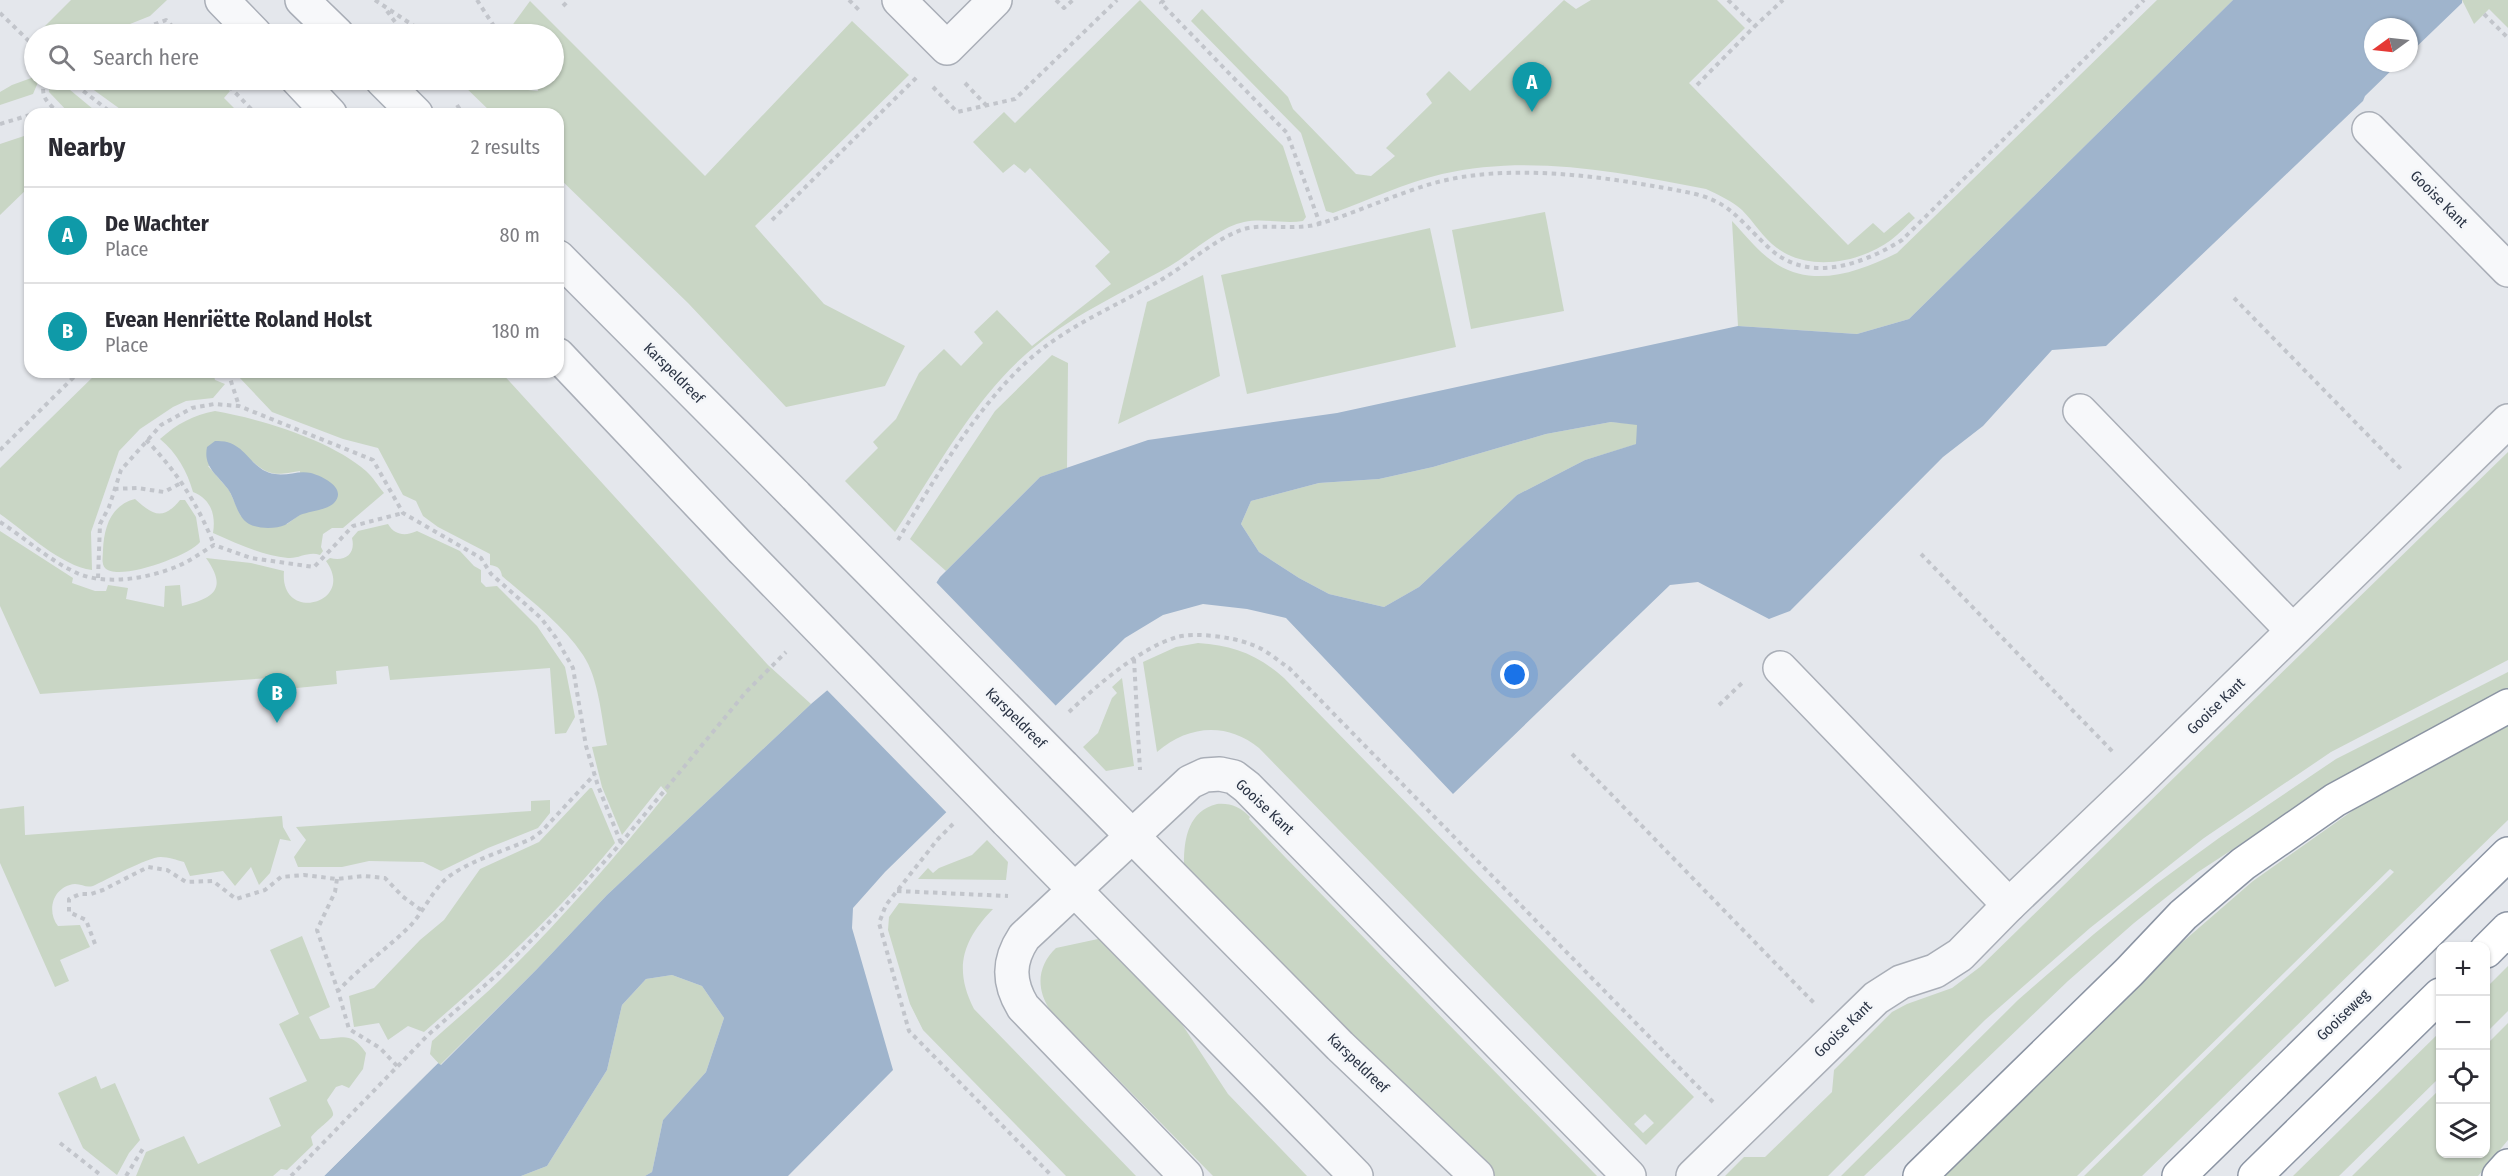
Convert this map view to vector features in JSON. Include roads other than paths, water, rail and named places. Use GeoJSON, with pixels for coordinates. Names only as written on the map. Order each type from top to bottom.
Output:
{"type":"FeatureCollection","features":[{"type":"Feature","properties":{"kind":"highway"},"geometry":{"type":"LineString","coordinates":[[1920,1176],[2129,972],[2182,915],[2243,864],[2335,800],[2508,706]]}},
{"type":"Feature","properties":{"kind":"highway","name":"Gooiseweg"},"geometry":{"type":"LineString","coordinates":[[2179,1176],[2508,854]]}},
{"type":"Feature","properties":{"kind":"highway"},"geometry":{"type":"LineString","coordinates":[[2490,947],[2508,929]]}},
{"type":"Feature","properties":{"kind":"highway"},"geometry":{"type":"LineString","coordinates":[[2255,1176],[2439,996]]}},
{"type":"Feature","properties":{"kind":"highway"},"geometry":{"type":"LineString","coordinates":[[2499,1176],[2508,1166]]}},
{"type":"Feature","properties":{"kind":"street"},"geometry":{"type":"LineString","coordinates":[[222,0],[245,24]]}},
{"type":"Feature","properties":{"kind":"street"},"geometry":{"type":"LineString","coordinates":[[302,0],[327,24]]}},
{"type":"Feature","properties":{"kind":"street"},"geometry":{"type":"LineString","coordinates":[[900,0],[947,48],[995,0]]}},
{"type":"Feature","properties":{"kind":"street"},"geometry":{"type":"LineString","coordinates":[[307,90],[324,108]]}},
{"type":"Feature","properties":{"kind":"street"},"geometry":{"type":"LineString","coordinates":[[392,90],[410,108]]}},
{"type":"Feature","properties":{"kind":"street","name":"Gooise Kant"},"geometry":{"type":"LineString","coordinates":[[2369,129],[2508,270]]}},
{"type":"Feature","properties":{"kind":"street","name":"Karspeldreef"},"geometry":{"type":"LineString","coordinates":[[564,263],[1340,1046],[1477,1176]]}},
{"type":"Feature","properties":{"kind":"street"},"geometry":{"type":"LineString","coordinates":[[564,361],[742,549],[1356,1176]]}},
{"type":"Feature","properties":{"kind":"street"},"geometry":{"type":"LineString","coordinates":[[2080,411],[2292,630]]}},
{"type":"Feature","properties":{"kind":"street","name":"Gooise Kant"},"geometry":{"type":"LineString","coordinates":[[1693,1176],[1876,998],[1901,982],[1935,970],[1960,955],[2508,421]]}},
{"type":"Feature","properties":{"kind":"street"},"geometry":{"type":"LineString","coordinates":[[1780,668],[2009,905]]}},
{"type":"Feature","properties":{"kind":"street","name":"Gooise Kant"},"geometry":{"type":"LineString","coordinates":[[1186,1176],[1032,1018],[1015,994],[1012,980],[1015,951],[1024,937],[1131,835],[1197,778],[1220,774],[1234,777],[1262,802],[1629,1176]]}},
{"type":"Feature","properties":{"kind":"water"},"geometry":{"type":"Polygon","coordinates":[[[2233,0],[2462,0],[2462,3],[2418,45],[2418,18],[2364,18],[2364,72],[2390,72],[2365,96],[2363,101],[2106,346],[2052,350],[1983,426],[1943,457],[1790,611],[1769,619],[1698,582],[1670,585],[1453,794],[1286,618],[1247,609],[1203,604],[1163,615],[1125,638],[885,872],[853,908],[852,928],[893,1070],[788,1176],[645,1176],[652,1172],[663,1120],[706,1072],[724,1018],[702,986],[672,975],[646,979],[622,1005],[607,1070],[547,1166],[521,1176],[324,1176],[438,1063],[441,1065],[607,895],[811,704],[915,616],[940,577],[1040,477],[1148,440],[1337,413],[1738,326],[1857,334],[1909,319],[2233,0]],[[1611,422],[1546,434],[1433,467],[1379,479],[1319,483],[1251,501],[1241,524],[1259,552],[1299,578],[1329,594],[1384,607],[1419,587],[1517,495],[1585,460],[1636,444],[1637,425],[1611,422]]]}},
{"type":"Feature","properties":{"kind":"water"},"geometry":{"type":"Polygon","coordinates":[[[215,441],[234,445],[266,471],[275,474],[307,472],[321,477],[336,488],[337,498],[331,505],[300,515],[285,525],[272,528],[253,526],[245,521],[228,489],[209,465],[207,447],[215,441]]]}},
{"type":"Feature","properties":{"kind":"place","name":"De Wachter"},"geometry":{"type":"Point","coordinates":[1532,112]}},
{"type":"Feature","properties":{"kind":"place","name":"Evean Henriëtte Roland Holst"},"geometry":{"type":"Point","coordinates":[277,723]}}]}
